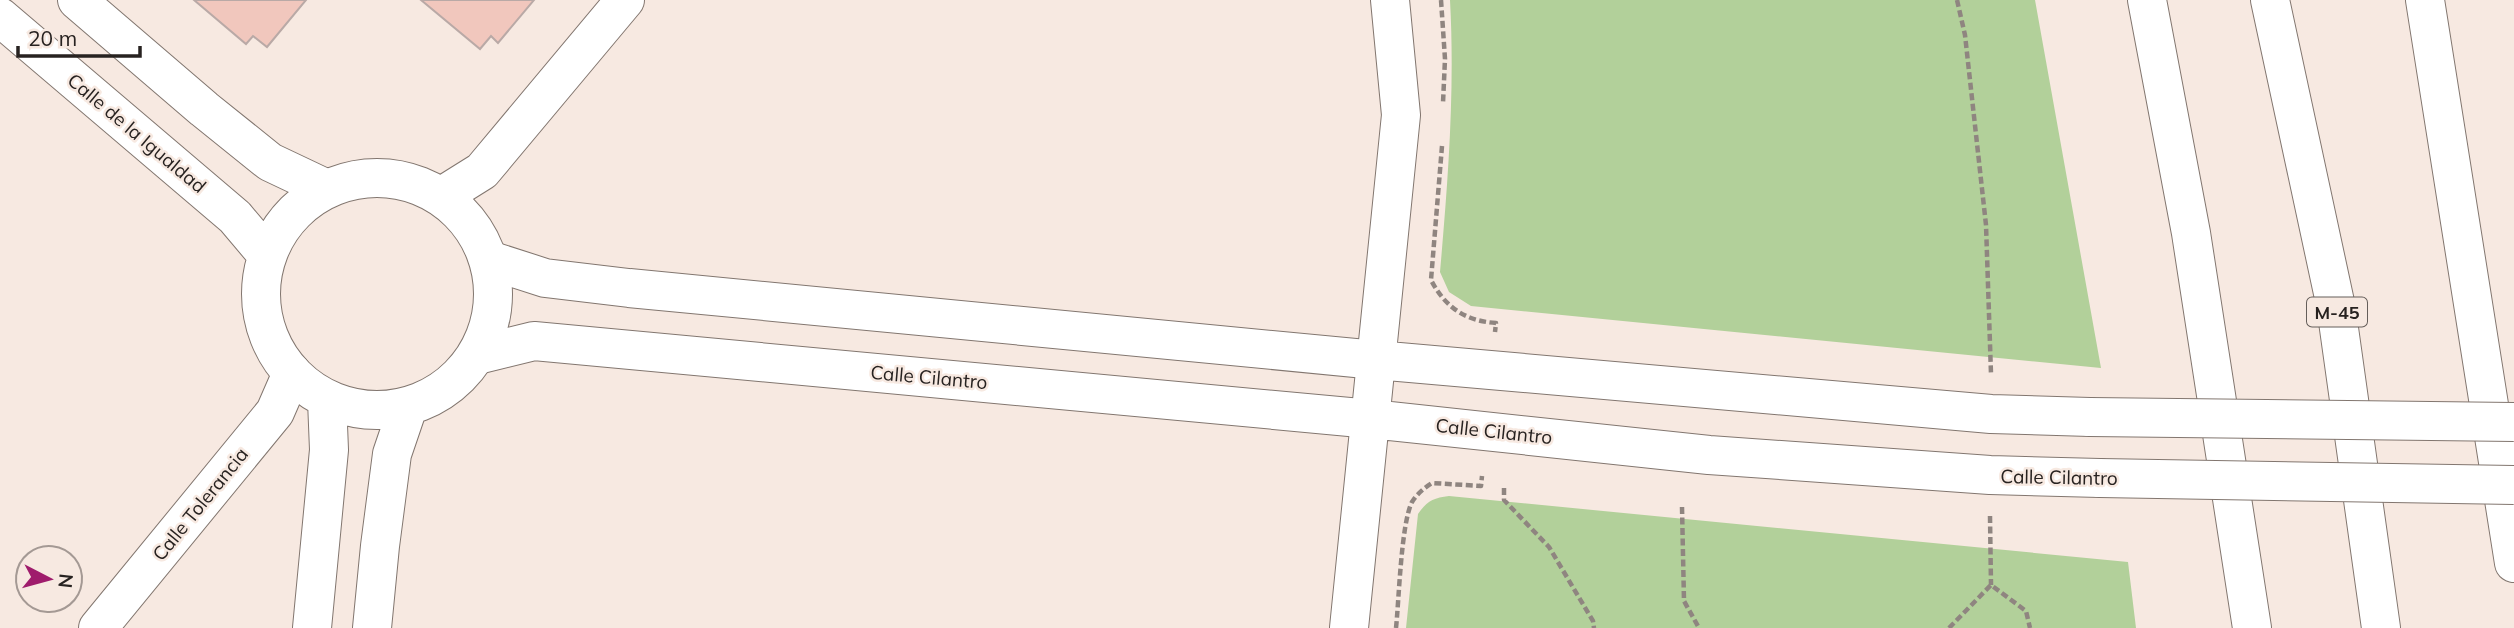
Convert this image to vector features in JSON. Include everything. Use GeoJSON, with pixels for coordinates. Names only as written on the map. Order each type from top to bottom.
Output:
{"type":"FeatureCollection","features":[{"type":"Feature","properties":{"kind":"main road"},"geometry":{"type":"LineString","coordinates":[[77,0],[204,109],[271,162],[327,188]]}},
{"type":"Feature","properties":{"kind":"main road"},"geometry":{"type":"LineString","coordinates":[[442,197],[482,171],[625,0]]}},
{"type":"Feature","properties":{"kind":"main road"},"geometry":{"type":"LineString","coordinates":[[1349,628],[1401,115],[1390,0]]}},
{"type":"Feature","properties":{"kind":"main road"},"geometry":{"type":"LineString","coordinates":[[2147,0],[2191,233],[2252,628]]}},
{"type":"Feature","properties":{"kind":"main road","name":"M-45"},"geometry":{"type":"LineString","coordinates":[[2270,0],[2336,307],[2381,628]]}},
{"type":"Feature","properties":{"kind":"main road"},"geometry":{"type":"LineString","coordinates":[[2425,0],[2514,564]]}},
{"type":"Feature","properties":{"kind":"main road","name":"Calle de la Igualdad"},"geometry":{"type":"LineString","coordinates":[[0,16],[235,217],[268,255]]}},
{"type":"Feature","properties":{"kind":"main road"},"geometry":{"type":"LineString","coordinates":[[373,177],[397,179],[421,185],[442,197],[463,214],[479,236],[489,260],[494,293],[490,325],[477,355],[459,379],[435,396],[408,407],[380,411],[353,408],[327,400],[308,388],[292,373],[274,347],[263,317],[261,286],[268,255],[281,228],[301,205],[327,188],[350,180],[373,177]]}},
{"type":"Feature","properties":{"kind":"main road"},"geometry":{"type":"LineString","coordinates":[[489,260],[545,278],[629,288],[1376,360],[1977,413],[2090,417],[2514,422]]}},
{"type":"Feature","properties":{"kind":"main road","name":"Calle Cilantro"},"geometry":{"type":"LineString","coordinates":[[477,355],[534,341],[1371,419],[1709,455],[1990,475],[2514,485]]}},
{"type":"Feature","properties":{"kind":"main road","name":"Calle Tolerancia"},"geometry":{"type":"LineString","coordinates":[[98,628],[275,412],[292,373]]}},
{"type":"Feature","properties":{"kind":"main road"},"geometry":{"type":"LineString","coordinates":[[312,628],[329,450],[327,400]]}},
{"type":"Feature","properties":{"kind":"main road"},"geometry":{"type":"LineString","coordinates":[[372,628],[393,454],[408,407]]}},
{"type":"Feature","properties":{"kind":"path"},"geometry":{"type":"LineString","coordinates":[[1441,0],[1445,59],[1443,112]]}},
{"type":"Feature","properties":{"kind":"path"},"geometry":{"type":"LineString","coordinates":[[1957,0],[1965,35],[1986,225],[1992,368]]}},
{"type":"Feature","properties":{"kind":"path"},"geometry":{"type":"LineString","coordinates":[[1442,138],[1431,280],[1440,298],[1453,310],[1479,322],[1496,323],[1495,332]]}},
{"type":"Feature","properties":{"kind":"path"},"geometry":{"type":"LineString","coordinates":[[1396,628],[1411,504],[1432,484],[1480,486],[1482,475]]}},
{"type":"Feature","properties":{"kind":"path"},"geometry":{"type":"LineString","coordinates":[[1504,488],[1504,500],[1549,547],[1593,621],[1594,628]]}},
{"type":"Feature","properties":{"kind":"path"},"geometry":{"type":"LineString","coordinates":[[1682,507],[1684,601],[1699,628]]}},
{"type":"Feature","properties":{"kind":"path"},"geometry":{"type":"LineString","coordinates":[[1949,628],[1991,585],[2026,611],[2030,628]]}},
{"type":"Feature","properties":{"kind":"green space"},"geometry":{"type":"Polygon","coordinates":[[[1450,0],[2035,0],[2101,368],[1471,306],[1449,292],[1440,272],[1451,102],[1450,0]]]}},
{"type":"Feature","properties":{"kind":"green space"},"geometry":{"type":"Polygon","coordinates":[[[1449,496],[2128,562],[2136,628],[1406,628],[1418,514],[1431,501],[1449,496]]]}},
{"type":"Feature","properties":{"kind":"building"},"geometry":{"type":"Polygon","coordinates":[[[194,0],[306,0],[267,47],[253,36],[246,44],[194,0]]]}},
{"type":"Feature","properties":{"kind":"building"},"geometry":{"type":"Polygon","coordinates":[[[421,0],[534,0],[498,43],[491,36],[480,49],[421,0]]]}}]}
